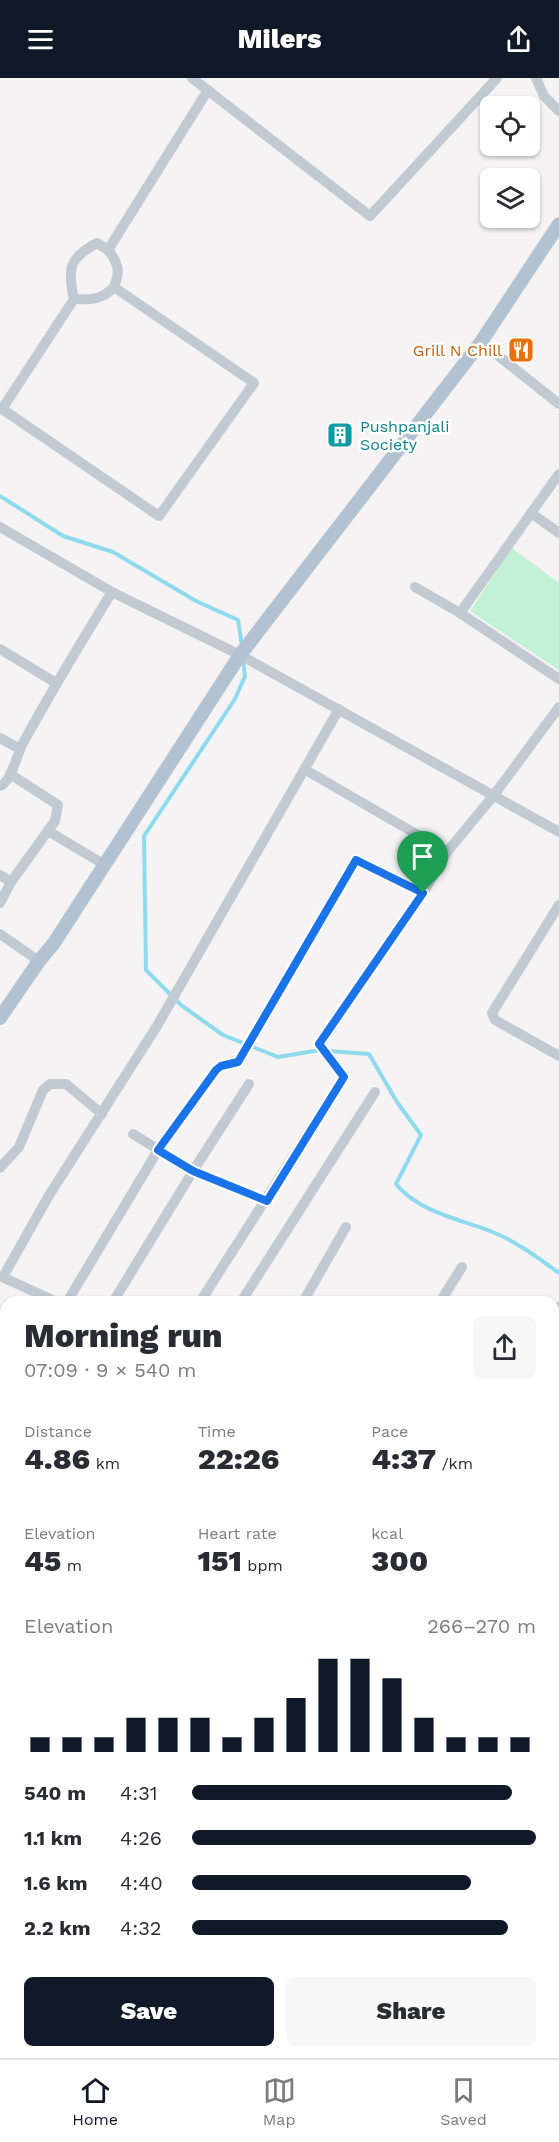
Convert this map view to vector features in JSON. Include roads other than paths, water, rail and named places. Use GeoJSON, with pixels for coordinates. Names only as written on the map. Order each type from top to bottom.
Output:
{"type":"FeatureCollection","features":[{"type":"Feature","properties":{"kind":"main road"},"geometry":{"type":"LineString","coordinates":[[0,1018],[54,943],[240,655],[481,342],[559,224]]}},
{"type":"Feature","properties":{"kind":"street"},"geometry":{"type":"LineString","coordinates":[[192,78],[370,216],[497,78]]}},
{"type":"Feature","properties":{"kind":"street"},"geometry":{"type":"LineString","coordinates":[[536,78],[544,96],[559,111]]}},
{"type":"Feature","properties":{"kind":"street"},"geometry":{"type":"LineString","coordinates":[[108,250],[208,90]]}},
{"type":"Feature","properties":{"kind":"street"},"geometry":{"type":"LineString","coordinates":[[74,299],[93,300],[107,295],[114,287],[119,275],[116,259],[97,243],[78,254],[69,276],[74,299],[2,409],[159,516],[254,383],[114,287]]}},
{"type":"Feature","properties":{"kind":"street"},"geometry":{"type":"LineString","coordinates":[[481,342],[559,404]]}},
{"type":"Feature","properties":{"kind":"street"},"geometry":{"type":"LineString","coordinates":[[460,614],[559,474]]}},
{"type":"Feature","properties":{"kind":"street"},"geometry":{"type":"LineString","coordinates":[[531,513],[559,533]]}},
{"type":"Feature","properties":{"kind":"street"},"geometry":{"type":"LineString","coordinates":[[0,527],[112,592],[240,655],[559,832]]}},
{"type":"Feature","properties":{"kind":"street"},"geometry":{"type":"LineString","coordinates":[[415,587],[559,679]]}},
{"type":"Feature","properties":{"kind":"street"},"geometry":{"type":"LineString","coordinates":[[0,786],[10,774],[20,749],[56,683],[112,592]]}},
{"type":"Feature","properties":{"kind":"street"},"geometry":{"type":"LineString","coordinates":[[0,649],[56,683]]}},
{"type":"Feature","properties":{"kind":"street"},"geometry":{"type":"LineString","coordinates":[[204,1296],[267,1201],[344,1077],[319,1044],[423,893],[447,852],[494,795],[559,707]]}},
{"type":"Feature","properties":{"kind":"street"},"geometry":{"type":"LineString","coordinates":[[44,1296],[2,1277],[48,1197],[157,1026],[339,709]]}},
{"type":"Feature","properties":{"kind":"street"},"geometry":{"type":"LineString","coordinates":[[0,738],[20,749]]}},
{"type":"Feature","properties":{"kind":"street"},"geometry":{"type":"LineString","coordinates":[[304,769],[447,852]]}},
{"type":"Feature","properties":{"kind":"street"},"geometry":{"type":"LineString","coordinates":[[0,903],[11,882],[55,821],[58,805],[10,774]]}},
{"type":"Feature","properties":{"kind":"street"},"geometry":{"type":"LineString","coordinates":[[48,831],[105,865]]}},
{"type":"Feature","properties":{"kind":"street"},"geometry":{"type":"LineString","coordinates":[[71,1296],[158,1150],[216,1070],[221,1066],[238,1062],[356,860],[423,893]]}},
{"type":"Feature","properties":{"kind":"street"},"geometry":{"type":"LineString","coordinates":[[0,875],[11,882]]}},
{"type":"Feature","properties":{"kind":"street"},"geometry":{"type":"LineString","coordinates":[[559,905],[492,1013],[495,1020],[559,1056]]}},
{"type":"Feature","properties":{"kind":"street"},"geometry":{"type":"LineString","coordinates":[[0,934],[39,961]]}},
{"type":"Feature","properties":{"kind":"street"},"geometry":{"type":"LineString","coordinates":[[0,1168],[19,1147],[43,1090],[50,1084],[66,1084],[102,1114]]}},
{"type":"Feature","properties":{"kind":"street"},"geometry":{"type":"LineString","coordinates":[[117,1296],[249,1084]]}},
{"type":"Feature","properties":{"kind":"street"},"geometry":{"type":"LineString","coordinates":[[245,1296],[375,1092]]}},
{"type":"Feature","properties":{"kind":"street"},"geometry":{"type":"LineString","coordinates":[[133,1134],[193,1171],[267,1201]]}},
{"type":"Feature","properties":{"kind":"street"},"geometry":{"type":"LineString","coordinates":[[306,1296],[346,1227]]}},
{"type":"Feature","properties":{"kind":"street"},"geometry":{"type":"LineString","coordinates":[[444,1296],[462,1267]]}},
{"type":"Feature","properties":{"kind":"waterway"},"geometry":{"type":"LineString","coordinates":[[0,496],[63,536],[113,552],[196,601],[238,620],[242,646]]}},
{"type":"Feature","properties":{"kind":"waterway"},"geometry":{"type":"LineString","coordinates":[[243,659],[245,676],[235,699],[144,836],[146,970],[181,1005],[223,1035],[278,1057],[320,1050]]}},
{"type":"Feature","properties":{"kind":"waterway"},"geometry":{"type":"LineString","coordinates":[[328,1051],[369,1054],[397,1102],[421,1135],[396,1184],[405,1194],[416,1202],[442,1214],[503,1237],[559,1273]]}},
{"type":"Feature","properties":{"kind":"place","name":"Grill N Chill"},"geometry":{"type":"Point","coordinates":[521,350]}},
{"type":"Feature","properties":{"kind":"place","name":"Pushpanjali Society"},"geometry":{"type":"Point","coordinates":[340,435]}}]}
